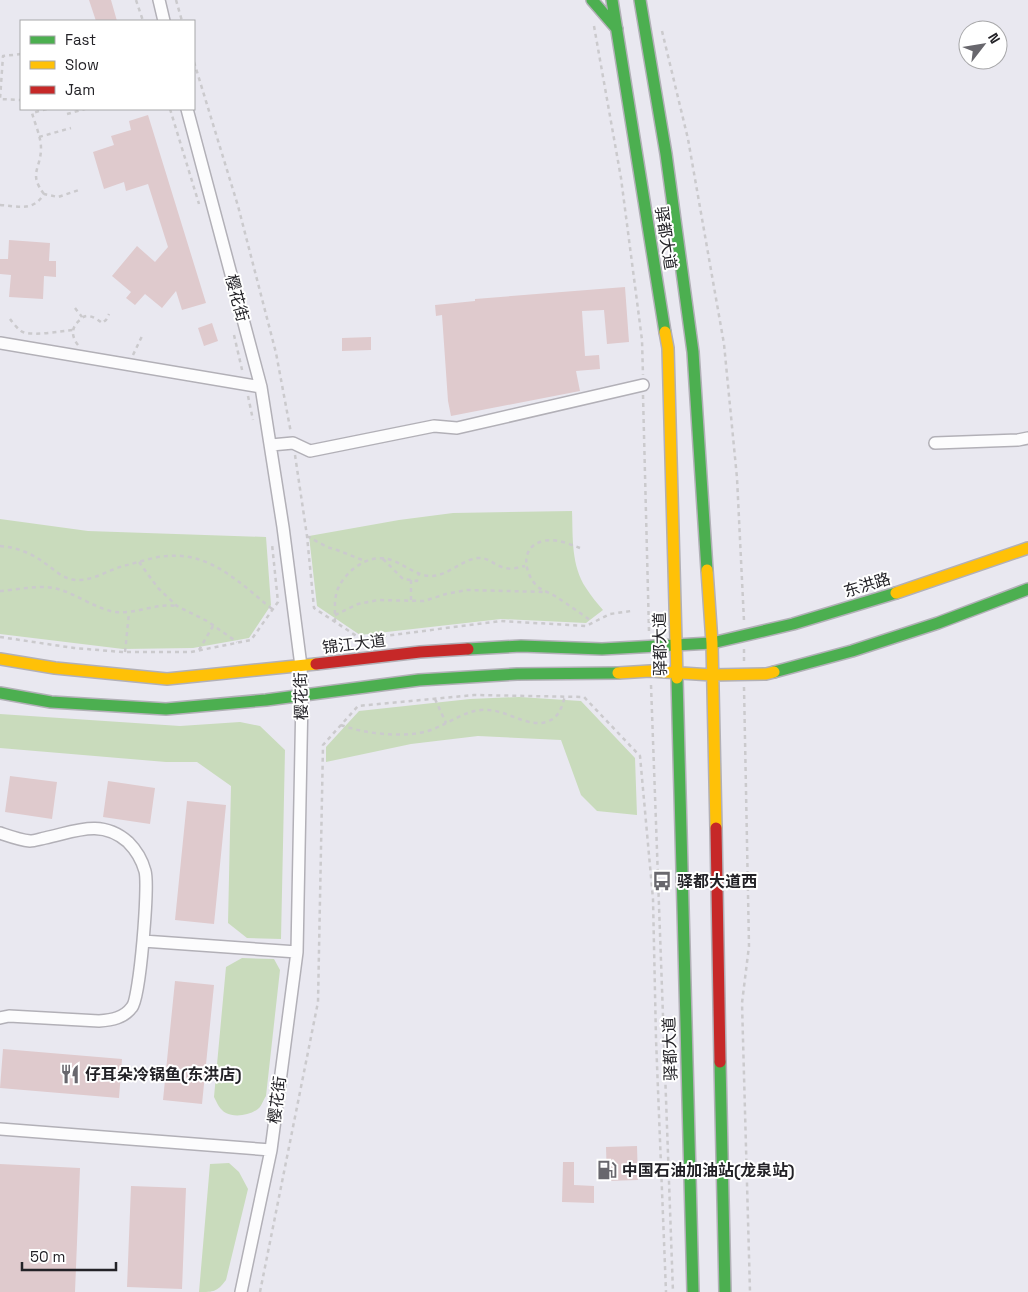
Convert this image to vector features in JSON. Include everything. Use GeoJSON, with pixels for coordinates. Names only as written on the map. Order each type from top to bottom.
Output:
{"type":"FeatureCollection","features":[{"type":"Feature","properties":{"kind":"main road"},"geometry":{"type":"LineString","coordinates":[[592,0],[617,29]]}},
{"type":"Feature","properties":{"kind":"main road","name":"驿都大道"},"geometry":{"type":"LineString","coordinates":[[612,0],[668,348],[675,595],[674,646],[677,672],[693,1292]]}},
{"type":"Feature","properties":{"kind":"main road","name":"驿都大道"},"geometry":{"type":"LineString","coordinates":[[640,0],[666,154],[692,352],[712,643],[725,1292]]}},
{"type":"Feature","properties":{"kind":"main road"},"geometry":{"type":"LineString","coordinates":[[644,21],[653,0]]}},
{"type":"Feature","properties":{"kind":"main road","name":"东洪路"},"geometry":{"type":"LineString","coordinates":[[712,643],[794,624],[919,586],[1028,548]]}},
{"type":"Feature","properties":{"kind":"main road"},"geometry":{"type":"LineString","coordinates":[[0,693],[51,702],[166,709],[302,696],[419,680],[517,674],[677,672],[712,675],[766,674],[852,651],[938,623],[1028,589]]}},
{"type":"Feature","properties":{"kind":"main road","name":"锦江大道"},"geometry":{"type":"LineString","coordinates":[[0,659],[55,668],[167,679],[420,652],[521,646],[602,649],[712,643]]}},
{"type":"Feature","properties":{"kind":"street"},"geometry":{"type":"LineString","coordinates":[[158,0],[164,20]]}},
{"type":"Feature","properties":{"kind":"street","name":"樱花街"},"geometry":{"type":"LineString","coordinates":[[187,110],[261,387],[283,526],[301,666],[297,952],[271,1150],[241,1292]]}},
{"type":"Feature","properties":{"kind":"street"},"geometry":{"type":"LineString","coordinates":[[0,343],[261,387]]}},
{"type":"Feature","properties":{"kind":"street"},"geometry":{"type":"LineString","coordinates":[[271,445],[293,443],[310,451],[434,426],[457,428],[643,385]]}},
{"type":"Feature","properties":{"kind":"street"},"geometry":{"type":"LineString","coordinates":[[935,443],[1028,438]]}},
{"type":"Feature","properties":{"kind":"street"},"geometry":{"type":"LineString","coordinates":[[0,833],[30,841],[74,830],[95,828],[112,832],[128,842],[139,856],[145,873],[143,940],[134,1006],[124,1015],[112,1020],[99,1021],[9,1016],[0,1018]]}},
{"type":"Feature","properties":{"kind":"street"},"geometry":{"type":"LineString","coordinates":[[143,940],[297,952]]}},
{"type":"Feature","properties":{"kind":"street"},"geometry":{"type":"LineString","coordinates":[[0,1129],[271,1150]]}},
{"type":"Feature","properties":{"kind":"path"},"geometry":{"type":"LineString","coordinates":[[136,0],[143,20]]}},
{"type":"Feature","properties":{"kind":"path"},"geometry":{"type":"LineString","coordinates":[[176,0],[182,20]]}},
{"type":"Feature","properties":{"kind":"path"},"geometry":{"type":"LineString","coordinates":[[20,54],[1,55],[0,99],[20,100]]}},
{"type":"Feature","properties":{"kind":"path"},"geometry":{"type":"LineString","coordinates":[[67,114],[81,110]]}},
{"type":"Feature","properties":{"kind":"path"},"geometry":{"type":"LineString","coordinates":[[170,110],[200,210]]}},
{"type":"Feature","properties":{"kind":"path"},"geometry":{"type":"LineString","coordinates":[[32,111],[42,146],[36,172],[39,187],[44,194],[58,198],[79,190]]}},
{"type":"Feature","properties":{"kind":"path"},"geometry":{"type":"LineString","coordinates":[[39,137],[71,128]]}},
{"type":"Feature","properties":{"kind":"path"},"geometry":{"type":"LineString","coordinates":[[0,204],[29,206],[40,201],[44,194]]}},
{"type":"Feature","properties":{"kind":"path"},"geometry":{"type":"LineString","coordinates":[[75,308],[82,317]]}},
{"type":"Feature","properties":{"kind":"path"},"geometry":{"type":"LineString","coordinates":[[10,319],[20,331],[40,335],[72,330],[82,317],[87,316],[102,323],[109,314]]}},
{"type":"Feature","properties":{"kind":"path"},"geometry":{"type":"LineString","coordinates":[[232,328],[246,384],[254,428]]}},
{"type":"Feature","properties":{"kind":"path"},"geometry":{"type":"LineString","coordinates":[[72,330],[73,337],[81,349]]}},
{"type":"Feature","properties":{"kind":"path"},"geometry":{"type":"LineString","coordinates":[[130,357],[135,354],[143,334]]}},
{"type":"Feature","properties":{"kind":"path"},"geometry":{"type":"LineString","coordinates":[[307,536],[327,547],[367,562]]}},
{"type":"Feature","properties":{"kind":"path"},"geometry":{"type":"LineString","coordinates":[[580,548],[559,541],[543,541],[534,546],[527,554],[525,566],[539,587],[590,620]]}},
{"type":"Feature","properties":{"kind":"path"},"geometry":{"type":"LineString","coordinates":[[0,637],[74,648],[125,652],[191,652],[251,640],[278,602],[272,544]]}},
{"type":"Feature","properties":{"kind":"path"},"geometry":{"type":"LineString","coordinates":[[0,546],[28,553],[41,560],[57,573],[78,580],[167,556],[190,556],[206,561],[223,570],[273,610]]}},
{"type":"Feature","properties":{"kind":"path"},"geometry":{"type":"LineString","coordinates":[[335,622],[336,593],[342,581],[360,564],[387,558],[419,573],[431,576],[444,574],[465,562],[478,558],[490,560],[505,568],[525,566]]}},
{"type":"Feature","properties":{"kind":"path"},"geometry":{"type":"LineString","coordinates":[[383,559],[402,579],[417,581],[419,573]]}},
{"type":"Feature","properties":{"kind":"path"},"geometry":{"type":"LineString","coordinates":[[139,562],[158,588],[177,606],[213,626],[238,643]]}},
{"type":"Feature","properties":{"kind":"path"},"geometry":{"type":"LineString","coordinates":[[411,580],[411,602]]}},
{"type":"Feature","properties":{"kind":"path"},"geometry":{"type":"LineString","coordinates":[[0,591],[46,587],[57,588],[112,612],[129,613],[164,604],[177,606]]}},
{"type":"Feature","properties":{"kind":"path"},"geometry":{"type":"LineString","coordinates":[[335,615],[358,604],[378,600],[424,602],[446,594],[467,590],[547,592]]}},
{"type":"Feature","properties":{"kind":"path"},"geometry":{"type":"LineString","coordinates":[[125,652],[129,613]]}},
{"type":"Feature","properties":{"kind":"path"},"geometry":{"type":"LineString","coordinates":[[199,650],[213,626]]}},
{"type":"Feature","properties":{"kind":"path"},"geometry":{"type":"LineString","coordinates":[[260,1292],[318,1002],[323,745],[358,706],[474,695],[584,697],[640,756],[653,899],[656,1039],[666,1292]]}},
{"type":"Feature","properties":{"kind":"path"},"geometry":{"type":"LineString","coordinates":[[341,725],[357,731],[404,734],[428,731],[469,711],[490,710],[538,723],[549,721],[558,714],[565,696]]}},
{"type":"Feature","properties":{"kind":"path"},"geometry":{"type":"LineString","coordinates":[[435,699],[446,723]]}},
{"type":"Feature","properties":{"kind":"green space"},"geometry":{"type":"Polygon","coordinates":[[[572,511],[575,561],[586,588],[603,610],[586,623],[501,619],[360,635],[317,606],[309,536],[399,520],[453,513],[572,511]]]}},
{"type":"Feature","properties":{"kind":"green space"},"geometry":{"type":"Polygon","coordinates":[[[0,519],[88,531],[266,537],[271,605],[249,638],[193,648],[123,649],[0,634],[0,519]]]}},
{"type":"Feature","properties":{"kind":"green space"},"geometry":{"type":"Polygon","coordinates":[[[519,697],[581,701],[635,758],[637,815],[597,811],[581,795],[561,740],[478,736],[411,744],[326,762],[326,747],[359,711],[470,699],[519,697]]]}},
{"type":"Feature","properties":{"kind":"green space"},"geometry":{"type":"Polygon","coordinates":[[[0,714],[180,726],[240,722],[260,726],[285,750],[281,939],[247,938],[228,923],[231,786],[197,762],[166,762],[0,748],[0,714]]]}},
{"type":"Feature","properties":{"kind":"green space"},"geometry":{"type":"Polygon","coordinates":[[[242,958],[274,959],[280,970],[266,1096],[257,1110],[249,1114],[230,1115],[222,1110],[214,1097],[226,967],[242,958]]]}},
{"type":"Feature","properties":{"kind":"green space"},"geometry":{"type":"Polygon","coordinates":[[[229,1163],[239,1172],[248,1189],[226,1280],[215,1290],[199,1292],[210,1164],[229,1163]]]}},
{"type":"Feature","properties":{"kind":"building"},"geometry":{"type":"Polygon","coordinates":[[[89,0],[111,0],[117,20],[96,20],[89,0]]]}},
{"type":"Feature","properties":{"kind":"building"},"geometry":{"type":"Polygon","coordinates":[[[148,115],[206,303],[182,310],[176,291],[162,308],[145,294],[135,305],[126,298],[131,292],[112,276],[137,246],[155,262],[168,247],[148,184],[126,191],[124,182],[104,189],[93,152],[114,145],[111,136],[131,130],[129,121],[148,115]]]}},
{"type":"Feature","properties":{"kind":"building"},"geometry":{"type":"Polygon","coordinates":[[[9,240],[50,243],[49,261],[56,261],[56,277],[44,276],[43,299],[9,297],[11,275],[0,274],[0,259],[8,259],[9,240]]]}},
{"type":"Feature","properties":{"kind":"building"},"geometry":{"type":"Polygon","coordinates":[[[625,287],[629,342],[607,344],[604,310],[582,311],[585,356],[599,355],[600,369],[576,371],[580,391],[451,416],[448,401],[442,315],[436,316],[435,305],[475,301],[475,299],[625,287]]]}},
{"type":"Feature","properties":{"kind":"building"},"geometry":{"type":"Polygon","coordinates":[[[212,323],[218,341],[204,346],[198,328],[212,323]]]}},
{"type":"Feature","properties":{"kind":"building"},"geometry":{"type":"Polygon","coordinates":[[[371,337],[371,350],[342,351],[342,338],[371,337]]]}},
{"type":"Feature","properties":{"kind":"building"},"geometry":{"type":"Polygon","coordinates":[[[10,776],[57,782],[52,819],[5,812],[10,776]]]}},
{"type":"Feature","properties":{"kind":"building"},"geometry":{"type":"Polygon","coordinates":[[[108,781],[155,788],[150,824],[103,817],[108,781]]]}},
{"type":"Feature","properties":{"kind":"building"},"geometry":{"type":"Polygon","coordinates":[[[187,801],[226,805],[214,924],[175,920],[187,801]]]}},
{"type":"Feature","properties":{"kind":"building"},"geometry":{"type":"Polygon","coordinates":[[[175,981],[214,985],[202,1104],[163,1100],[175,981]]]}},
{"type":"Feature","properties":{"kind":"building"},"geometry":{"type":"Polygon","coordinates":[[[3,1049],[122,1059],[119,1098],[0,1088],[3,1049]]]}},
{"type":"Feature","properties":{"kind":"building"},"geometry":{"type":"Polygon","coordinates":[[[637,1146],[638,1180],[607,1181],[606,1147],[637,1146]]]}},
{"type":"Feature","properties":{"kind":"building"},"geometry":{"type":"Polygon","coordinates":[[[563,1162],[574,1162],[574,1185],[594,1186],[594,1203],[562,1202],[563,1162]]]}},
{"type":"Feature","properties":{"kind":"building"},"geometry":{"type":"Polygon","coordinates":[[[0,1164],[80,1168],[75,1292],[0,1292],[0,1164]]]}},
{"type":"Feature","properties":{"kind":"building"},"geometry":{"type":"Polygon","coordinates":[[[131,1186],[186,1188],[182,1289],[127,1287],[131,1186]]]}},
{"type":"Feature","properties":{"kind":"traffic: fast"},"geometry":{"type":"LineString","coordinates":[[592,0],[617,29]]}},
{"type":"Feature","properties":{"kind":"traffic: fast"},"geometry":{"type":"LineString","coordinates":[[612,0],[665,332]]}},
{"type":"Feature","properties":{"kind":"traffic: fast"},"geometry":{"type":"LineString","coordinates":[[640,0],[666,154],[693,352],[707,570]]}},
{"type":"Feature","properties":{"kind":"traffic: fast"},"geometry":{"type":"LineString","coordinates":[[774,672],[852,651],[938,623],[1028,589]]}},
{"type":"Feature","properties":{"kind":"traffic: fast"},"geometry":{"type":"LineString","coordinates":[[468,649],[521,646],[602,649],[712,643],[793,624],[896,593]]}},
{"type":"Feature","properties":{"kind":"traffic: fast"},"geometry":{"type":"LineString","coordinates":[[0,693],[51,702],[166,709],[266,700],[419,680],[517,674],[618,673]]}},
{"type":"Feature","properties":{"kind":"traffic: fast"},"geometry":{"type":"LineString","coordinates":[[677,678],[693,1292]]}},
{"type":"Feature","properties":{"kind":"traffic: fast"},"geometry":{"type":"LineString","coordinates":[[720,1062],[725,1292]]}},
{"type":"Feature","properties":{"kind":"traffic: slow"},"geometry":{"type":"LineString","coordinates":[[665,332],[668,348],[677,678]]}},
{"type":"Feature","properties":{"kind":"traffic: slow"},"geometry":{"type":"LineString","coordinates":[[896,593],[1028,548]]}},
{"type":"Feature","properties":{"kind":"traffic: slow"},"geometry":{"type":"LineString","coordinates":[[707,570],[712,643],[716,828]]}},
{"type":"Feature","properties":{"kind":"traffic: slow"},"geometry":{"type":"LineString","coordinates":[[0,659],[55,668],[167,679],[316,664]]}},
{"type":"Feature","properties":{"kind":"traffic: slow"},"geometry":{"type":"LineString","coordinates":[[618,673],[650,671],[712,675],[766,674],[774,672]]}},
{"type":"Feature","properties":{"kind":"traffic: jam"},"geometry":{"type":"LineString","coordinates":[[316,664],[420,652],[468,649]]}},
{"type":"Feature","properties":{"kind":"traffic: jam"},"geometry":{"type":"LineString","coordinates":[[716,828],[720,1062]]}},
{"type":"Feature","properties":{"kind":"place","name":"驿都大道西"},"geometry":{"type":"Point","coordinates":[662,881]}},
{"type":"Feature","properties":{"kind":"place","name":"仔耳朵冷锅鱼(东洪店)"},"geometry":{"type":"Point","coordinates":[70,1074]}},
{"type":"Feature","properties":{"kind":"place","name":"中国石油加油站(龙泉站)"},"geometry":{"type":"Point","coordinates":[607,1170]}}]}
